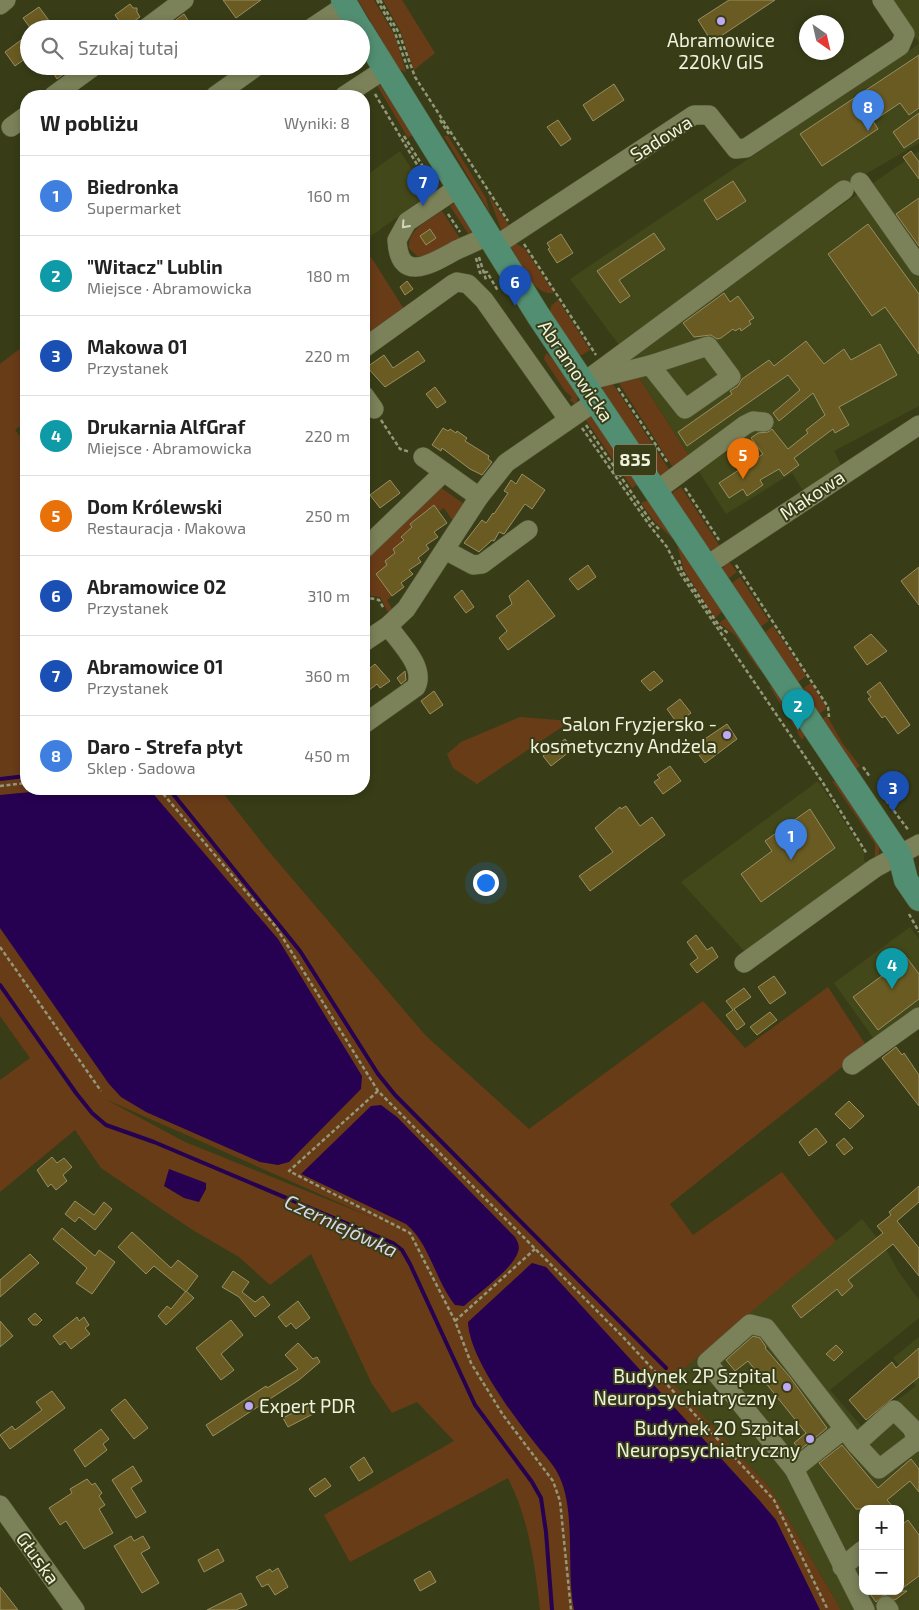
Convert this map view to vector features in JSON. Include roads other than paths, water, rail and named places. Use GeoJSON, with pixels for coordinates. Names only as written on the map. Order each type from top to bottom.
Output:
{"type":"FeatureCollection","features":[{"type":"Feature","properties":{"kind":"main road","name":"Abramowicka"},"geometry":{"type":"LineString","coordinates":[[345,3],[355,20]]}},
{"type":"Feature","properties":{"kind":"main road","name":"Abramowicka"},"geometry":{"type":"LineString","coordinates":[[370,57],[376,75],[449,193],[480,248],[538,315],[706,566],[913,856],[906,880],[912,904]]}},
{"type":"Feature","properties":{"kind":"street"},"geometry":{"type":"LineString","coordinates":[[0,5],[6,0]]}},
{"type":"Feature","properties":{"kind":"street"},"geometry":{"type":"LineString","coordinates":[[157,20],[184,0]]}},
{"type":"Feature","properties":{"kind":"street","name":"Sadowa"},"geometry":{"type":"LineString","coordinates":[[480,248],[694,115],[709,115],[736,149],[746,148],[900,46],[905,34],[882,0]]}},
{"type":"Feature","properties":{"kind":"street"},"geometry":{"type":"LineString","coordinates":[[322,20],[345,3]]}},
{"type":"Feature","properties":{"kind":"street"},"geometry":{"type":"LineString","coordinates":[[61,90],[82,75]]}},
{"type":"Feature","properties":{"kind":"street"},"geometry":{"type":"LineString","coordinates":[[223,90],[244,75]]}},
{"type":"Feature","properties":{"kind":"street"},"geometry":{"type":"LineString","coordinates":[[353,90],[376,75]]}},
{"type":"Feature","properties":{"kind":"street"},"geometry":{"type":"LineString","coordinates":[[11,127],[20,120]]}},
{"type":"Feature","properties":{"kind":"street"},"geometry":{"type":"LineString","coordinates":[[370,636],[387,619],[406,609],[498,471],[515,454],[570,418],[590,391],[852,186],[919,266]]}},
{"type":"Feature","properties":{"kind":"street"},"geometry":{"type":"LineString","coordinates":[[449,193],[402,227],[396,240],[401,257],[410,265],[423,267],[480,248]]}},
{"type":"Feature","properties":{"kind":"street"},"geometry":{"type":"LineString","coordinates":[[370,344],[453,284],[464,282],[484,300],[570,418]]}},
{"type":"Feature","properties":{"kind":"street"},"geometry":{"type":"LineString","coordinates":[[590,391],[650,365]]}},
{"type":"Feature","properties":{"kind":"street"},"geometry":{"type":"LineString","coordinates":[[656,490],[745,425],[753,421],[764,422]]}},
{"type":"Feature","properties":{"kind":"street","name":"Makowa"},"geometry":{"type":"LineString","coordinates":[[706,566],[919,425]]}},
{"type":"Feature","properties":{"kind":"street"},"geometry":{"type":"LineString","coordinates":[[423,457],[480,498]]}},
{"type":"Feature","properties":{"kind":"street"},"geometry":{"type":"LineString","coordinates":[[370,543],[444,472]]}},
{"type":"Feature","properties":{"kind":"street"},"geometry":{"type":"LineString","coordinates":[[445,550],[473,565],[482,564],[528,530]]}},
{"type":"Feature","properties":{"kind":"street"},"geometry":{"type":"LineString","coordinates":[[370,720],[416,687],[420,679],[418,670],[387,619]]}},
{"type":"Feature","properties":{"kind":"street"},"geometry":{"type":"LineString","coordinates":[[744,963],[875,862],[913,856]]}},
{"type":"Feature","properties":{"kind":"street"},"geometry":{"type":"LineString","coordinates":[[852,1065],[919,1017]]}},
{"type":"Feature","properties":{"kind":"street"},"geometry":{"type":"LineString","coordinates":[[856,1444],[894,1410],[912,1428],[918,1441],[879,1469],[856,1444],[766,1328],[750,1324],[707,1362],[794,1469],[864,1610]]}},
{"type":"Feature","properties":{"kind":"street"},"geometry":{"type":"LineString","coordinates":[[794,1469],[844,1428]]}},
{"type":"Feature","properties":{"kind":"street","name":"Głuska"},"geometry":{"type":"LineString","coordinates":[[0,1505],[75,1610]]}},
{"type":"Feature","properties":{"kind":"street"},"geometry":{"type":"LineString","coordinates":[[842,1567],[859,1553]]}},
{"type":"Feature","properties":{"kind":"waterway"},"geometry":{"type":"LineString","coordinates":[[0,779],[20,777]]}},
{"type":"Feature","properties":{"kind":"waterway"},"geometry":{"type":"LineString","coordinates":[[174,795],[300,951],[378,1074],[395,1095],[666,1368]]}},
{"type":"Feature","properties":{"kind":"waterway","name":"Czerniejówka"},"geometry":{"type":"LineString","coordinates":[[0,985],[76,1093],[92,1113],[106,1125],[154,1142],[393,1243],[402,1250],[475,1405],[532,1482],[541,1498],[546,1532],[552,1610]]}},
{"type":"Feature","properties":{"kind":"place","name":"Abramowice 220kV GIS"},"geometry":{"type":"Point","coordinates":[721,21]}},
{"type":"Feature","properties":{"kind":"place","name":"Daro - Strefa płyt"},"geometry":{"type":"Point","coordinates":[868,131]}},
{"type":"Feature","properties":{"kind":"place","name":"Abramowice 01"},"geometry":{"type":"Point","coordinates":[423,206]}},
{"type":"Feature","properties":{"kind":"place","name":"Abramowice 02"},"geometry":{"type":"Point","coordinates":[515,306]}},
{"type":"Feature","properties":{"kind":"place","name":"Dom Królewski"},"geometry":{"type":"Point","coordinates":[743,479]}},
{"type":"Feature","properties":{"kind":"place","name":"\"Witacz\" Lublin"},"geometry":{"type":"Point","coordinates":[798,730]}},
{"type":"Feature","properties":{"kind":"place","name":"Salon Fryzjersko - kosmetyczny Andżela"},"geometry":{"type":"Point","coordinates":[727,735]}},
{"type":"Feature","properties":{"kind":"place","name":"Makowa 01"},"geometry":{"type":"Point","coordinates":[893,812]}},
{"type":"Feature","properties":{"kind":"place","name":"Biedronka"},"geometry":{"type":"Point","coordinates":[791,860]}},
{"type":"Feature","properties":{"kind":"place","name":"Drukarnia AlfGraf"},"geometry":{"type":"Point","coordinates":[892,989]}},
{"type":"Feature","properties":{"kind":"place","name":"Budynek 2P Szpital Neuropsychiatryczny"},"geometry":{"type":"Point","coordinates":[787,1387]}},
{"type":"Feature","properties":{"kind":"place","name":"Expert PDR"},"geometry":{"type":"Point","coordinates":[249,1406]}},
{"type":"Feature","properties":{"kind":"place","name":"Budynek 2O Szpital Neuropsychiatryczny"},"geometry":{"type":"Point","coordinates":[810,1439]}}]}
